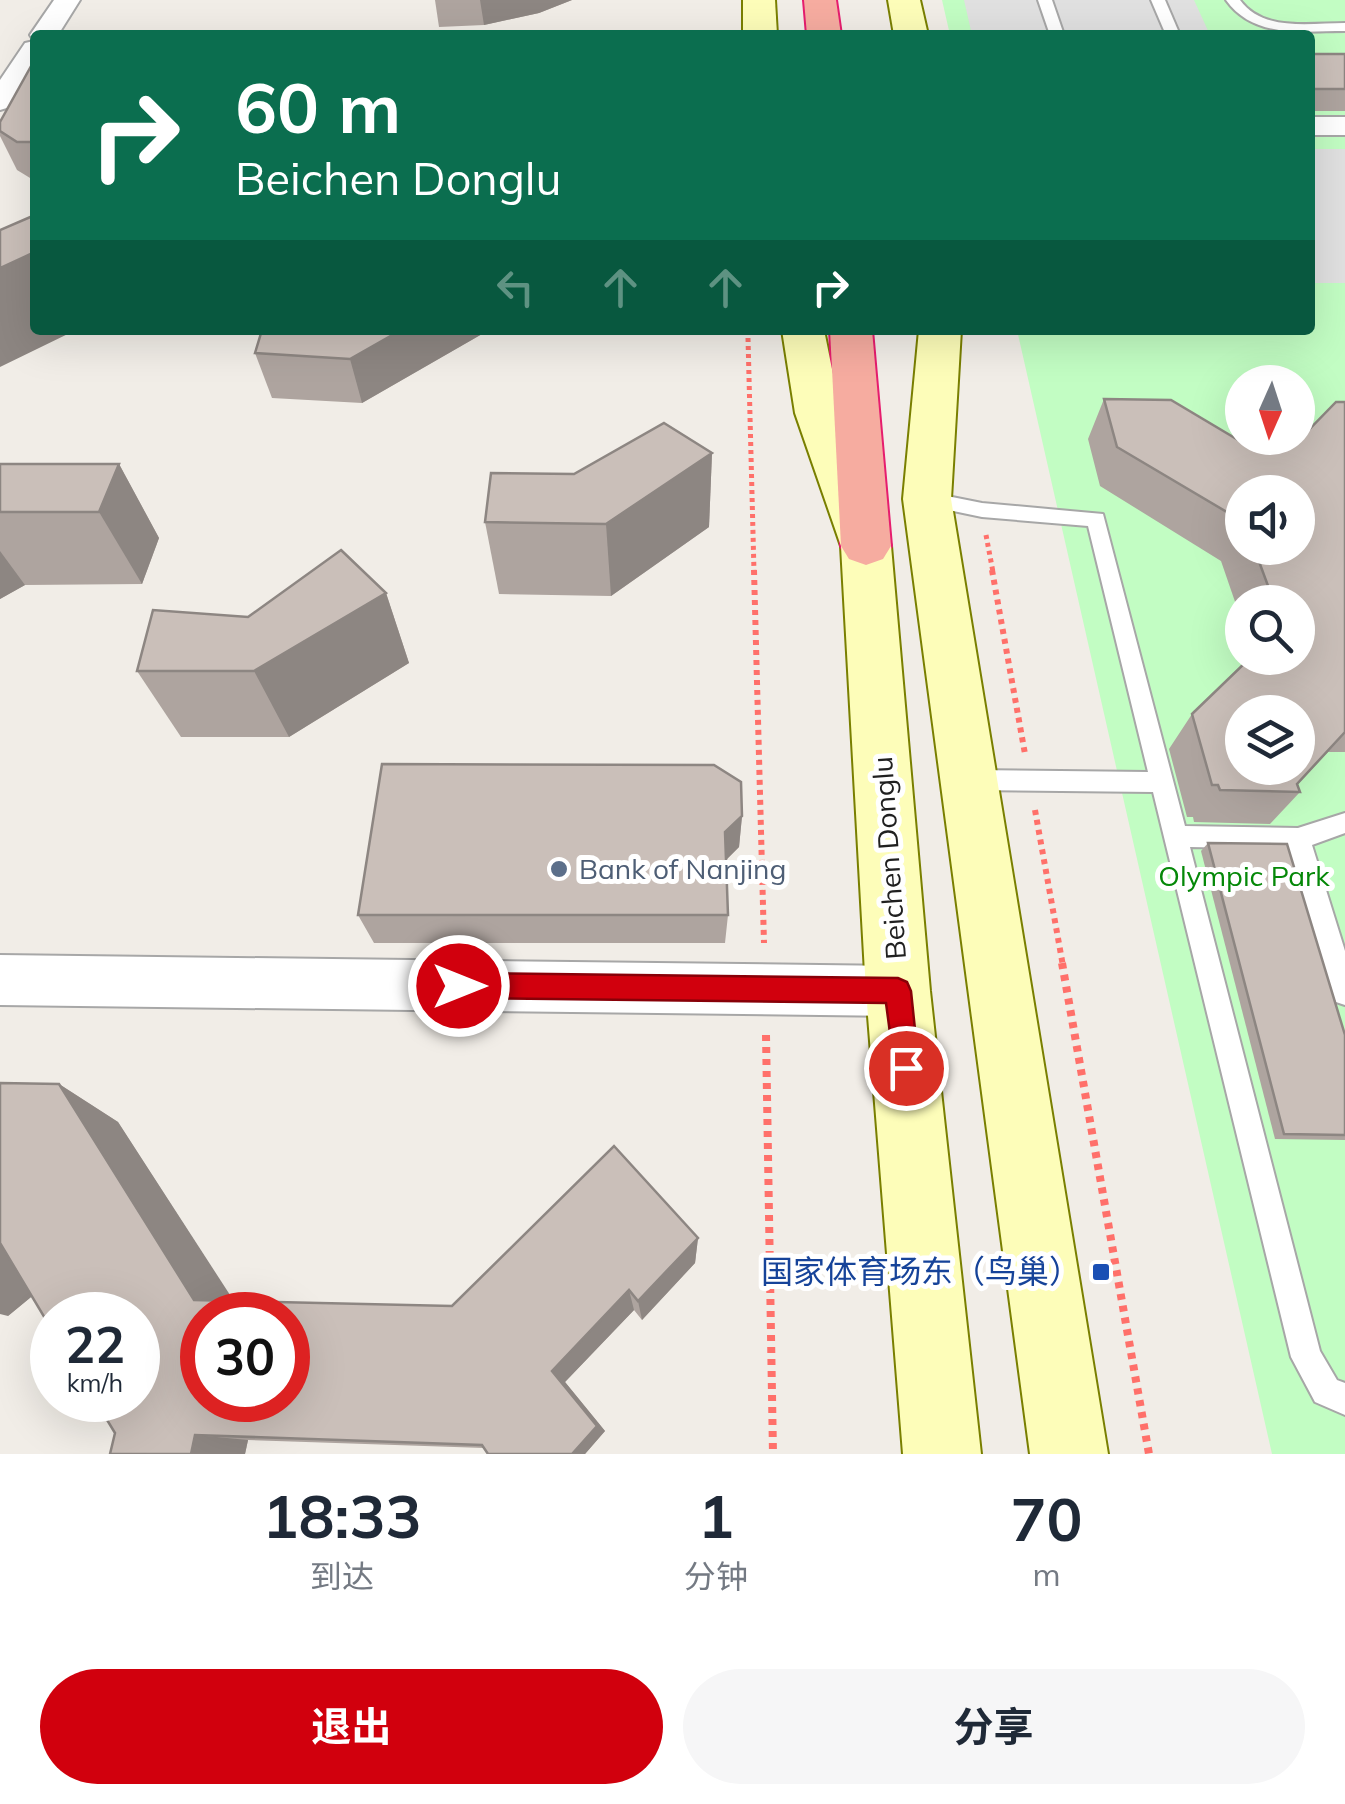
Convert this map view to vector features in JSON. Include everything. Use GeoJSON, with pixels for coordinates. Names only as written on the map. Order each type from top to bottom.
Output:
{"type":"FeatureCollection","features":[{"type":"Feature","properties":{"kind":"highway"},"geometry":{"type":"LineString","coordinates":[[820,0],[823,30]]}},
{"type":"Feature","properties":{"kind":"highway"},"geometry":{"type":"LineString","coordinates":[[851,335],[866,546]]}},
{"type":"Feature","properties":{"kind":"main road"},"geometry":{"type":"LineString","coordinates":[[760,0],[760,30]]}},
{"type":"Feature","properties":{"kind":"main road"},"geometry":{"type":"LineString","coordinates":[[904,0],[910,30]]}},
{"type":"Feature","properties":{"kind":"main road","name":"Beichen Donglu"},"geometry":{"type":"LineString","coordinates":[[777,335],[818,413],[866,546],[898,991],[942,1454]]}},
{"type":"Feature","properties":{"kind":"main road"},"geometry":{"type":"LineString","coordinates":[[940,335],[927,499],[1069,1454]]}},
{"type":"Feature","properties":{"kind":"street"},"geometry":{"type":"LineString","coordinates":[[47,30],[68,0]]}},
{"type":"Feature","properties":{"kind":"street"},"geometry":{"type":"LineString","coordinates":[[0,101],[26,75]]}},
{"type":"Feature","properties":{"kind":"street"},"geometry":{"type":"LineString","coordinates":[[1315,126],[1345,126]]}},
{"type":"Feature","properties":{"kind":"street"},"geometry":{"type":"LineString","coordinates":[[0,980],[898,991]]}},
{"type":"Feature","properties":{"kind":"lane"},"geometry":{"type":"LineString","coordinates":[[1045,0],[1054,30]]}},
{"type":"Feature","properties":{"kind":"lane"},"geometry":{"type":"LineString","coordinates":[[1158,0],[1171,30]]}},
{"type":"Feature","properties":{"kind":"lane"},"geometry":{"type":"LineString","coordinates":[[1233,0],[1239,13],[1264,23],[1345,27]]}},
{"type":"Feature","properties":{"kind":"lane"},"geometry":{"type":"LineString","coordinates":[[927,499],[982,510],[1096,519],[1306,1358],[1326,1391],[1345,1399]]}},
{"type":"Feature","properties":{"kind":"lane"},"geometry":{"type":"LineString","coordinates":[[966,780],[1162,782]]}},
{"type":"Feature","properties":{"kind":"lane"},"geometry":{"type":"LineString","coordinates":[[1174,836],[1298,839],[1345,823]]}},
{"type":"Feature","properties":{"kind":"lane"},"geometry":{"type":"LineString","coordinates":[[1298,839],[1345,993]]}},
{"type":"Feature","properties":{"kind":"path"},"geometry":{"type":"LineString","coordinates":[[773,1454],[765,989],[776,335]]}},
{"type":"Feature","properties":{"kind":"path"},"geometry":{"type":"LineString","coordinates":[[982,510],[1149,1454]]}},
{"type":"Feature","properties":{"kind":"green space","name":"Olympic Park"},"geometry":{"type":"Polygon","coordinates":[[[942,0],[1345,0],[1345,1454],[1272,1454],[1018,335],[1315,335],[1315,30],[949,30],[942,0]]]}},
{"type":"Feature","properties":{"kind":"shaded area"},"geometry":{"type":"Polygon","coordinates":[[[964,0],[1194,0],[1208,30],[971,30],[964,0]]]}},
{"type":"Feature","properties":{"kind":"shaded area"},"geometry":{"type":"Polygon","coordinates":[[[1315,149],[1345,149],[1345,283],[1315,283],[1315,149]]]}},
{"type":"Feature","properties":{"kind":"building"},"geometry":{"type":"Polygon","coordinates":[[[1315,54],[1345,54],[1345,89],[1315,89],[1315,54]]]}},
{"type":"Feature","properties":{"kind":"building"},"geometry":{"type":"Polygon","coordinates":[[[30,68],[30,142],[17,142],[0,131],[0,122],[30,68]]]}},
{"type":"Feature","properties":{"kind":"building"},"geometry":{"type":"Polygon","coordinates":[[[30,217],[30,254],[0,268],[0,230],[30,217]]]}},
{"type":"Feature","properties":{"kind":"building"},"geometry":{"type":"Polygon","coordinates":[[[260,335],[392,335],[350,359],[255,353],[260,335]]]}},
{"type":"Feature","properties":{"kind":"building"},"geometry":{"type":"Polygon","coordinates":[[[1104,399],[1171,400],[1225,432],[1225,455],[1315,455],[1315,424],[1336,402],[1345,402],[1345,732],[1315,764],[1315,695],[1225,695],[1225,785],[1297,785],[1300,792],[1220,790],[1218,785],[1212,785],[1192,714],[1232,675],[1315,675],[1315,585],[1268,585],[1260,565],[1315,565],[1315,475],[1225,475],[1225,511],[1117,447],[1104,399]]]}},
{"type":"Feature","properties":{"kind":"building"},"geometry":{"type":"Polygon","coordinates":[[[664,423],[712,453],[606,524],[485,522],[491,473],[574,474],[664,423]]]}},
{"type":"Feature","properties":{"kind":"building"},"geometry":{"type":"Polygon","coordinates":[[[0,464],[119,464],[99,512],[0,512],[0,464]]]}},
{"type":"Feature","properties":{"kind":"building"},"geometry":{"type":"Polygon","coordinates":[[[341,550],[386,593],[254,671],[137,671],[153,610],[248,617],[341,550]]]}},
{"type":"Feature","properties":{"kind":"building"},"geometry":{"type":"Polygon","coordinates":[[[382,764],[714,765],[741,782],[742,816],[725,832],[728,915],[358,915],[382,764]]]}},
{"type":"Feature","properties":{"kind":"building"},"geometry":{"type":"Polygon","coordinates":[[[1208,843],[1287,844],[1345,1035],[1345,1135],[1284,1134],[1208,843]]]}},
{"type":"Feature","properties":{"kind":"building"},"geometry":{"type":"Polygon","coordinates":[[[0,1083],[59,1084],[189,1292],[180,1292],[180,1422],[310,1422],[310,1303],[452,1306],[614,1146],[698,1238],[638,1301],[629,1290],[552,1371],[597,1426],[572,1454],[488,1454],[482,1445],[195,1435],[191,1454],[110,1454],[115,1433],[108,1422],[160,1422],[160,1292],[30,1293],[0,1243],[0,1083]]]}},
{"type":"Feature","properties":{"kind":"place","name":"Bank of Nanjing"},"geometry":{"type":"Point","coordinates":[559,869]}},
{"type":"Feature","properties":{"kind":"place","name":"国家体育场东（鸟巢）"},"geometry":{"type":"Point","coordinates":[1101,1272]}},
{"type":"Feature","properties":{"kind":"route"},"geometry":{"type":"LineString","coordinates":[[459,986],[898,991],[906,1068]]}}]}
